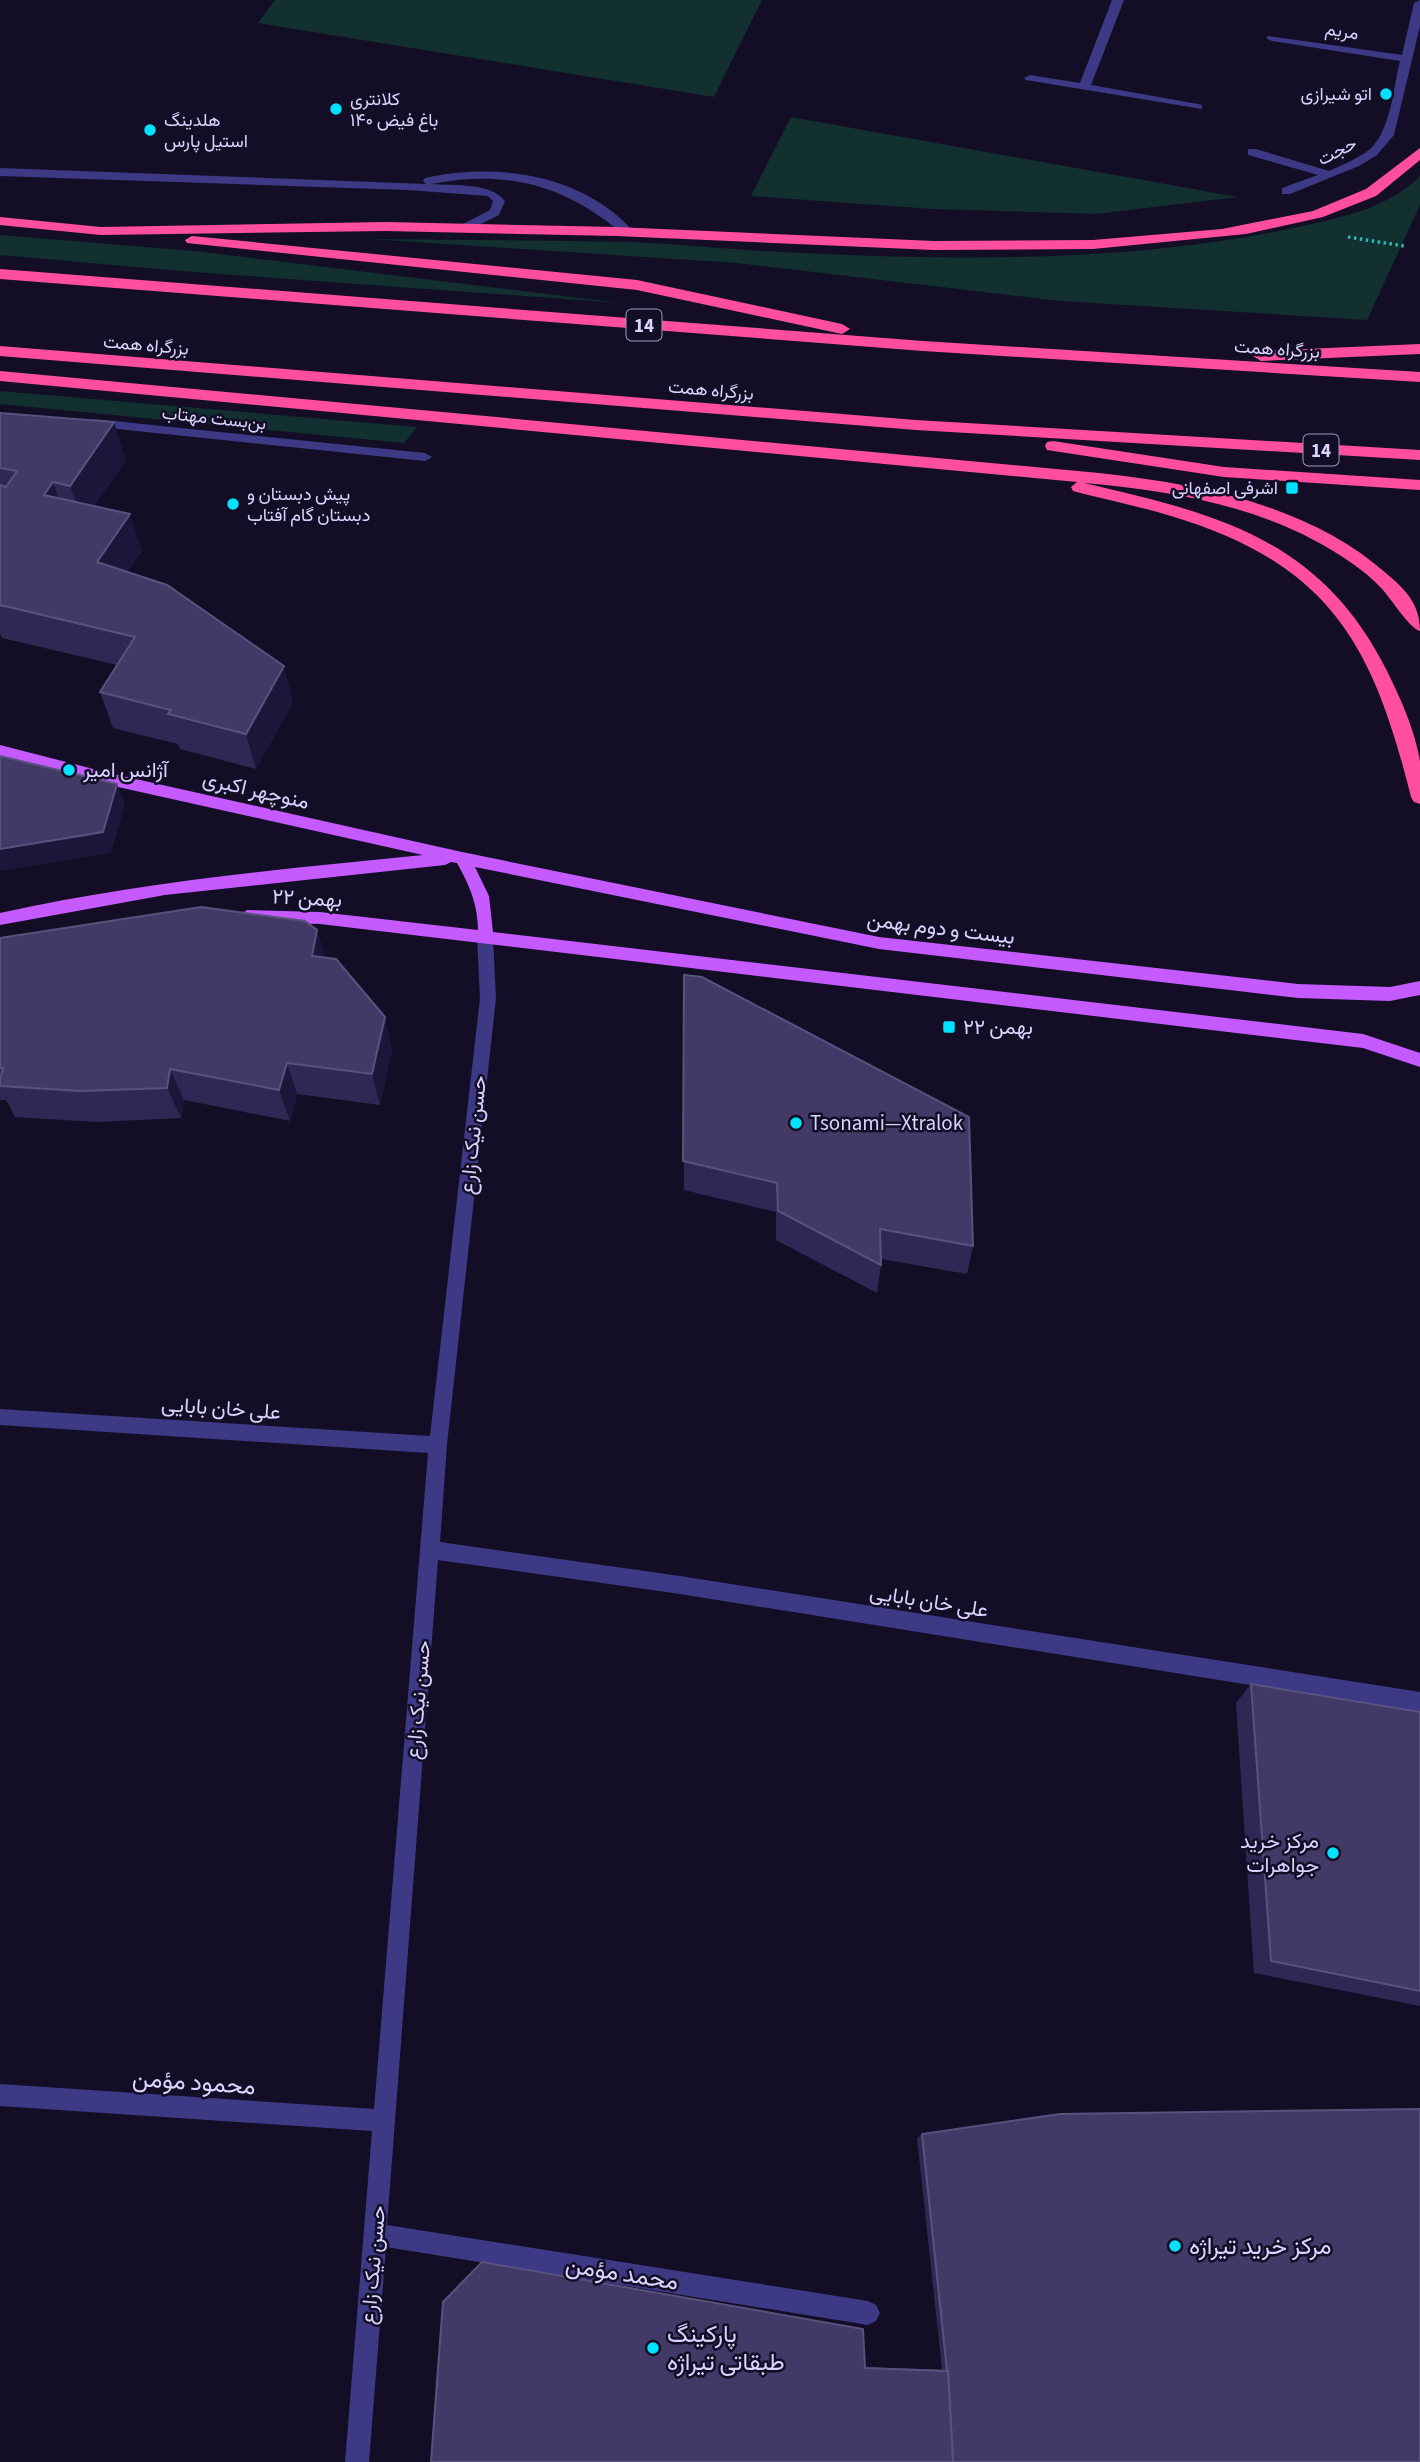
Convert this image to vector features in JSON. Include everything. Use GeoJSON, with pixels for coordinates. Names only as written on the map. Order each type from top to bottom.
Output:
{"type":"FeatureCollection","features":[{"type":"Feature","properties":{"kind":"highway"},"geometry":{"type":"LineString","coordinates":[[99,231],[296,226],[627,231],[824,244],[947,248],[1054,247],[1142,242],[1229,233],[1316,214],[1364,197],[1388,181],[1420,152]]}},
{"type":"Feature","properties":{"kind":"highway"},"geometry":{"type":"LineString","coordinates":[[0,221],[637,285],[923,346]]}},
{"type":"Feature","properties":{"kind":"highway","name":"بزرگراه همت"},"geometry":{"type":"LineString","coordinates":[[0,274],[923,346],[1420,377]]}},
{"type":"Feature","properties":{"kind":"highway"},"geometry":{"type":"LineString","coordinates":[[1153,360],[1420,349]]}},
{"type":"Feature","properties":{"kind":"highway","name":"بزرگراه همت"},"geometry":{"type":"LineString","coordinates":[[0,351],[916,425],[1420,455]]}},
{"type":"Feature","properties":{"kind":"highway"},"geometry":{"type":"LineString","coordinates":[[0,376],[457,416],[1005,471],[1134,481],[1197,493],[1294,523],[1346,550],[1370,567],[1404,600],[1420,625]]}},
{"type":"Feature","properties":{"kind":"highway"},"geometry":{"type":"LineString","coordinates":[[457,416],[671,406]]}},
{"type":"Feature","properties":{"kind":"highway"},"geometry":{"type":"LineString","coordinates":[[916,425],[1224,472],[1420,485]]}},
{"type":"Feature","properties":{"kind":"highway"},"geometry":{"type":"LineString","coordinates":[[1005,471],[1181,513],[1245,536],[1295,565],[1348,617],[1361,639],[1387,688],[1408,748],[1420,797]]}},
{"type":"Feature","properties":{"kind":"main road","name":"منوچهر اکبری"},"geometry":{"type":"LineString","coordinates":[[0,751],[108,779],[462,858]]}},
{"type":"Feature","properties":{"kind":"main road","name":"۲۲ بهمن"},"geometry":{"type":"LineString","coordinates":[[0,919],[32,911],[181,888],[462,858]]}},
{"type":"Feature","properties":{"kind":"main road"},"geometry":{"type":"LineString","coordinates":[[462,858],[484,899],[487,919],[485,939],[1363,1041],[1420,1060]]}},
{"type":"Feature","properties":{"kind":"main road","name":"بیست و دوم بهمن"},"geometry":{"type":"LineString","coordinates":[[462,858],[879,943],[1310,992],[1390,995],[1420,988]]}},
{"type":"Feature","properties":{"kind":"main road","name":"۲۲ بهمن"},"geometry":{"type":"LineString","coordinates":[[224,918],[320,918],[485,939]]}},
{"type":"Feature","properties":{"kind":"street"},"geometry":{"type":"LineString","coordinates":[[1084,87],[1118,0]]}},
{"type":"Feature","properties":{"kind":"street","name":"حجت"},"geometry":{"type":"LineString","coordinates":[[1286,191],[1330,175],[1373,152],[1388,135],[1420,3]]}},
{"type":"Feature","properties":{"kind":"street","name":"مریم"},"geometry":{"type":"LineString","coordinates":[[1272,38],[1406,59]]}},
{"type":"Feature","properties":{"kind":"street"},"geometry":{"type":"LineString","coordinates":[[1030,78],[1198,107]]}},
{"type":"Feature","properties":{"kind":"street"},"geometry":{"type":"LineString","coordinates":[[1252,152],[1330,175]]}},
{"type":"Feature","properties":{"kind":"street"},"geometry":{"type":"LineString","coordinates":[[0,172],[408,186],[492,193],[499,201],[495,212],[465,228]]}},
{"type":"Feature","properties":{"kind":"street"},"geometry":{"type":"LineString","coordinates":[[408,186],[459,174],[484,173],[516,177],[552,186],[580,197],[604,209],[627,231]]}},
{"type":"Feature","properties":{"kind":"street","name":"بن‌بست مهتاب"},"geometry":{"type":"LineString","coordinates":[[82,422],[425,457]]}},
{"type":"Feature","properties":{"kind":"street","name":"حسن نیک زارع"},"geometry":{"type":"LineString","coordinates":[[357,2462],[438,1445],[488,998],[485,939]]}},
{"type":"Feature","properties":{"kind":"street","name":"علی خان بابایی"},"geometry":{"type":"LineString","coordinates":[[0,1418],[438,1445]]}},
{"type":"Feature","properties":{"kind":"street","name":"علی خان بابایی"},"geometry":{"type":"LineString","coordinates":[[430,1550],[680,1585],[1420,1702]]}},
{"type":"Feature","properties":{"kind":"street","name":"محمود مؤمن"},"geometry":{"type":"LineString","coordinates":[[0,2095],[385,2121]]}},
{"type":"Feature","properties":{"kind":"street","name":"محمد مؤمن"},"geometry":{"type":"LineString","coordinates":[[375,2234],[868,2313]]}},
{"type":"Feature","properties":{"kind":"path"},"geometry":{"type":"LineString","coordinates":[[1342,236],[1404,246]]}},
{"type":"Feature","properties":{"kind":"green space"},"geometry":{"type":"Polygon","coordinates":[[[275,0],[762,0],[714,97],[258,23],[275,0]]]}},
{"type":"Feature","properties":{"kind":"green space"},"geometry":{"type":"Polygon","coordinates":[[[791,117],[1238,197],[1096,214],[932,209],[751,196],[791,117]]]}},
{"type":"Feature","properties":{"kind":"green space"},"geometry":{"type":"Polygon","coordinates":[[[1420,176],[1420,205],[1367,320],[1061,301],[737,263],[369,239],[631,242],[760,251],[893,256],[1027,257],[1094,254],[1227,240],[1326,221],[1377,205],[1393,197],[1420,176]]]}},
{"type":"Feature","properties":{"kind":"green space"},"geometry":{"type":"Polygon","coordinates":[[[0,235],[194,251],[621,303],[0,255],[0,235]]]}},
{"type":"Feature","properties":{"kind":"green space"},"geometry":{"type":"Polygon","coordinates":[[[0,391],[417,427],[404,443],[0,404],[0,391]]]}},
{"type":"Feature","properties":{"kind":"building"},"geometry":{"type":"Polygon","coordinates":[[[0,413],[114,422],[70,486],[53,482],[44,495],[130,514],[97,562],[167,585],[284,666],[246,734],[168,714],[171,710],[100,692],[135,637],[0,605],[0,485],[6,487],[17,471],[0,468],[0,413]]]}},
{"type":"Feature","properties":{"kind":"building"},"geometry":{"type":"Polygon","coordinates":[[[0,756],[117,784],[103,832],[0,849],[0,756]]]}},
{"type":"Feature","properties":{"kind":"building"},"geometry":{"type":"Polygon","coordinates":[[[201,907],[305,921],[317,930],[312,956],[336,959],[385,1017],[372,1074],[287,1063],[279,1090],[170,1069],[167,1088],[80,1091],[0,1086],[3,1068],[0,1068],[0,938],[201,907]]]}},
{"type":"Feature","properties":{"kind":"building"},"geometry":{"type":"Polygon","coordinates":[[[684,975],[702,977],[969,1117],[973,1246],[880,1229],[881,1265],[778,1211],[777,1183],[683,1161],[684,975]]]}},
{"type":"Feature","properties":{"kind":"building","name":"مرکز خرید جواهرات"},"geometry":{"type":"Polygon","coordinates":[[[1251,1684],[1420,1712],[1420,1991],[1271,1961],[1251,1684]]]}},
{"type":"Feature","properties":{"kind":"building","name":"مرکز خرید تیراژه"},"geometry":{"type":"Polygon","coordinates":[[[1420,2109],[1420,2462],[953,2462],[948,2371],[922,2134],[1060,2114],[1420,2109]]]}},
{"type":"Feature","properties":{"kind":"building","name":"پارکینگ طبقاتی تیراژه"},"geometry":{"type":"Polygon","coordinates":[[[482,2262],[863,2329],[865,2368],[948,2371],[953,2462],[431,2462],[443,2302],[482,2262]]]}},
{"type":"Feature","properties":{"kind":"place","name":"اتو شیرازی"},"geometry":{"type":"Point","coordinates":[1386,94]}},
{"type":"Feature","properties":{"kind":"place","name":"کلانتری ۱۴۰ باغ فیض"},"geometry":{"type":"Point","coordinates":[336,109]}},
{"type":"Feature","properties":{"kind":"place","name":"هلدینگ استیل پارس"},"geometry":{"type":"Point","coordinates":[150,130]}},
{"type":"Feature","properties":{"kind":"place","name":"اشرفی اصفهانی"},"geometry":{"type":"Point","coordinates":[1292,488]}},
{"type":"Feature","properties":{"kind":"place","name":"پیش دبستان و دبستان گام آفتاب"},"geometry":{"type":"Point","coordinates":[233,504]}},
{"type":"Feature","properties":{"kind":"place","name":"آژانس امیر"},"geometry":{"type":"Point","coordinates":[69,770]}},
{"type":"Feature","properties":{"kind":"place","name":"۲۲ بهمن"},"geometry":{"type":"Point","coordinates":[949,1027]}},
{"type":"Feature","properties":{"kind":"place","name":"Tsonami—Xtralok"},"geometry":{"type":"Point","coordinates":[796,1123]}},
{"type":"Feature","properties":{"kind":"place","name":"مرکز خرید جواهرات"},"geometry":{"type":"Point","coordinates":[1333,1853]}},
{"type":"Feature","properties":{"kind":"place","name":"مرکز خرید تیراژه"},"geometry":{"type":"Point","coordinates":[1175,2246]}},
{"type":"Feature","properties":{"kind":"place","name":"پارکینگ طبقاتی تیراژه"},"geometry":{"type":"Point","coordinates":[653,2348]}}]}
